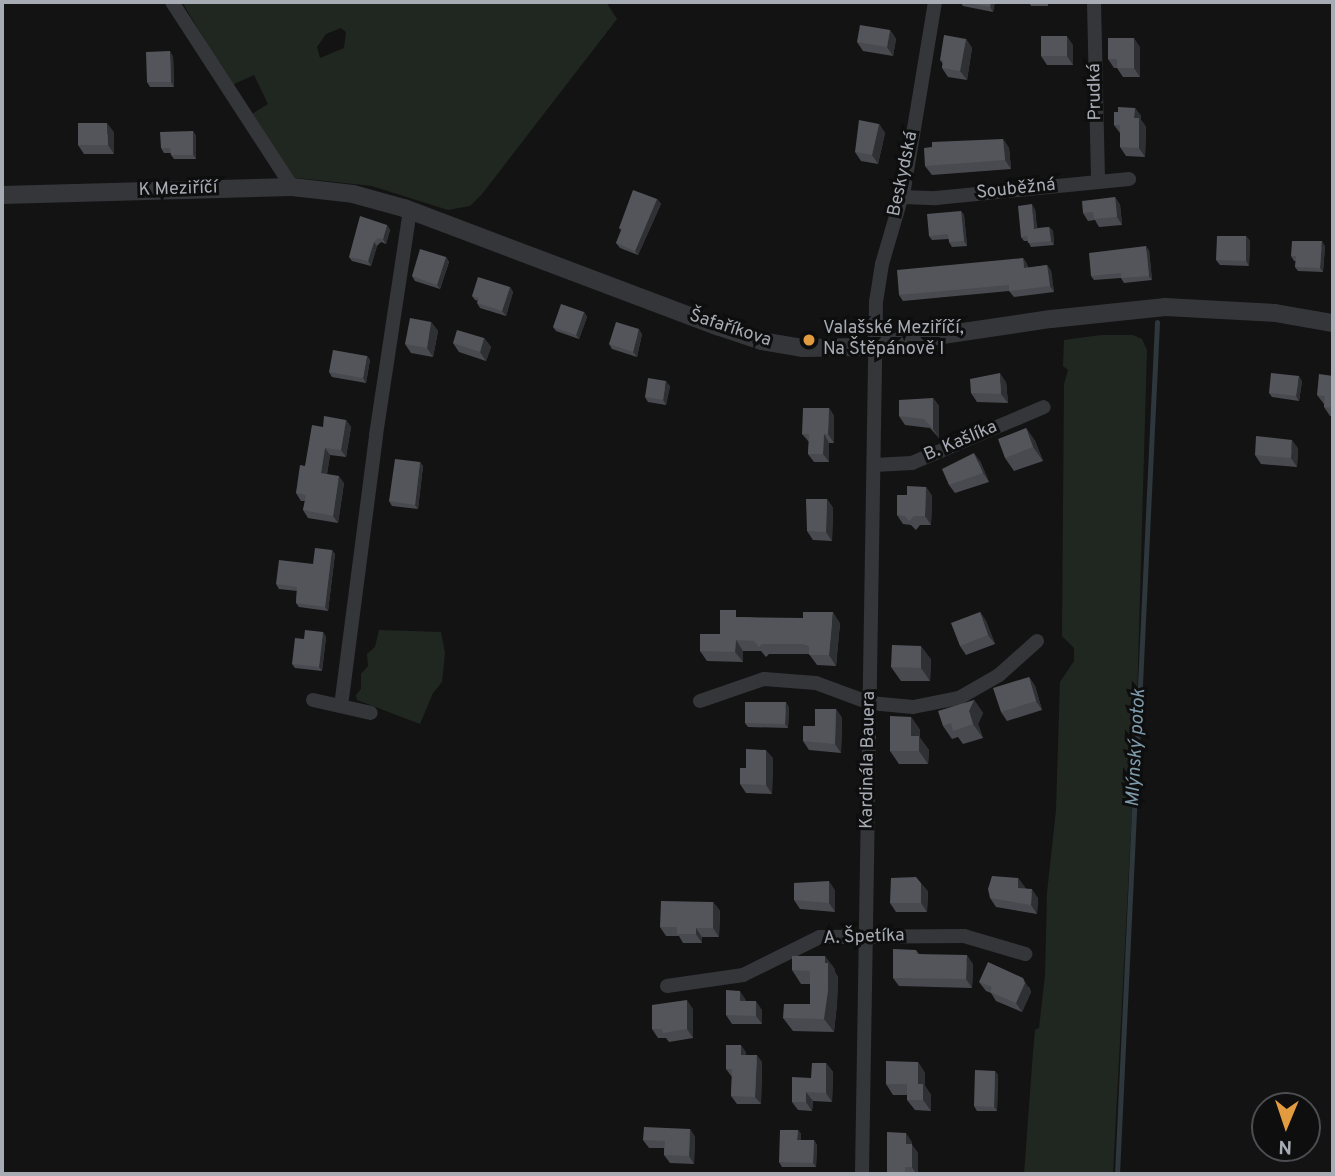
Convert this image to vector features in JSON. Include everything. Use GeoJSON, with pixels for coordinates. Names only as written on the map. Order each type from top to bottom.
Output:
{"type":"FeatureCollection","features":[{"type":"Feature","properties":{"kind":"street"},"geometry":{"type":"LineString","coordinates":[[172,2],[292,187]]}},
{"type":"Feature","properties":{"kind":"street","name":"Beskydská"},"geometry":{"type":"LineString","coordinates":[[876,345],[877,286],[902,197],[935,2]]}},
{"type":"Feature","properties":{"kind":"street","name":"Prudká"},"geometry":{"type":"LineString","coordinates":[[1094,2],[1098,182]]}},
{"type":"Feature","properties":{"kind":"street","name":"Souběžná"},"geometry":{"type":"LineString","coordinates":[[902,197],[936,198],[1129,179]]}},
{"type":"Feature","properties":{"kind":"street","name":"K Meziříčí"},"geometry":{"type":"LineString","coordinates":[[2,195],[292,187],[353,194]]}},
{"type":"Feature","properties":{"kind":"street","name":"Šafaříkova"},"geometry":{"type":"LineString","coordinates":[[353,194],[410,210],[753,338],[803,348],[876,345],[1051,319],[1166,307],[1275,313],[1333,323]]}},
{"type":"Feature","properties":{"kind":"street"},"geometry":{"type":"LineString","coordinates":[[341,706],[376,435],[410,210]]}},
{"type":"Feature","properties":{"kind":"street","name":"Kardinála Bauera"},"geometry":{"type":"LineString","coordinates":[[862,1174],[876,345]]}},
{"type":"Feature","properties":{"kind":"street","name":"B. Kašlíka"},"geometry":{"type":"LineString","coordinates":[[874,465],[912,463],[1044,407]]}},
{"type":"Feature","properties":{"kind":"street"},"geometry":{"type":"LineString","coordinates":[[700,701],[764,679],[816,683],[870,703],[914,707],[959,698],[999,675],[1037,640]]}},
{"type":"Feature","properties":{"kind":"street"},"geometry":{"type":"LineString","coordinates":[[313,700],[370,713]]}},
{"type":"Feature","properties":{"kind":"street","name":"A. Špetíka"},"geometry":{"type":"LineString","coordinates":[[667,986],[743,975],[820,937],[964,936],[1025,954]]}},
{"type":"Feature","properties":{"kind":"shaded area"},"geometry":{"type":"Polygon","coordinates":[[[182,2],[606,2],[617,19],[482,194],[470,206],[448,210],[372,186],[288,177],[249,116],[268,104],[254,75],[232,85],[182,2]],[[341,28],[326,34],[317,47],[320,58],[344,48],[346,32],[341,28]]]}},
{"type":"Feature","properties":{"kind":"shaded area"},"geometry":{"type":"Polygon","coordinates":[[[1101,335],[1133,335],[1142,339],[1147,350],[1136,735],[1113,1174],[1024,1174],[1035,1030],[1039,1028],[1045,976],[1047,893],[1056,810],[1060,682],[1074,661],[1074,648],[1062,636],[1064,384],[1068,370],[1063,366],[1064,340],[1101,335]]]}},
{"type":"Feature","properties":{"kind":"shaded area"},"geometry":{"type":"Polygon","coordinates":[[[379,630],[441,632],[445,653],[442,682],[433,693],[420,724],[357,700],[356,695],[361,689],[361,674],[368,666],[367,654],[375,647],[379,630]]]}},
{"type":"Feature","properties":{"kind":"building"},"geometry":{"type":"Polygon","coordinates":[[[960,2],[991,2],[990,7],[960,2]]]}},
{"type":"Feature","properties":{"kind":"building"},"geometry":{"type":"Polygon","coordinates":[[[860,25],[890,30],[887,47],[857,42],[860,25]]]}},
{"type":"Feature","properties":{"kind":"building"},"geometry":{"type":"Polygon","coordinates":[[[944,35],[966,39],[960,71],[942,68],[943,60],[940,60],[944,35]]]}},
{"type":"Feature","properties":{"kind":"building"},"geometry":{"type":"Polygon","coordinates":[[[1041,36],[1067,36],[1067,56],[1041,56],[1041,36]]]}},
{"type":"Feature","properties":{"kind":"building"},"geometry":{"type":"Polygon","coordinates":[[[1108,38],[1134,38],[1134,68],[1117,68],[1117,59],[1108,59],[1108,38]]]}},
{"type":"Feature","properties":{"kind":"building"},"geometry":{"type":"Polygon","coordinates":[[[170,51],[171,82],[147,82],[146,52],[170,51]]]}},
{"type":"Feature","properties":{"kind":"building"},"geometry":{"type":"Polygon","coordinates":[[[1118,107],[1135,108],[1134,118],[1139,118],[1139,148],[1120,147],[1120,125],[1114,125],[1114,112],[1118,112],[1118,107]]]}},
{"type":"Feature","properties":{"kind":"building"},"geometry":{"type":"Polygon","coordinates":[[[859,120],[879,124],[872,155],[855,152],[859,120]]]}},
{"type":"Feature","properties":{"kind":"building"},"geometry":{"type":"Polygon","coordinates":[[[78,123],[107,123],[108,145],[78,145],[78,123]]]}},
{"type":"Feature","properties":{"kind":"building"},"geometry":{"type":"Polygon","coordinates":[[[193,131],[193,155],[171,155],[170,148],[161,148],[160,132],[193,131]]]}},
{"type":"Feature","properties":{"kind":"building"},"geometry":{"type":"Polygon","coordinates":[[[1003,139],[1005,160],[925,166],[924,148],[932,147],[932,142],[1003,139]]]}},
{"type":"Feature","properties":{"kind":"building"},"geometry":{"type":"Polygon","coordinates":[[[633,190],[657,199],[635,251],[616,243],[633,190]]]}},
{"type":"Feature","properties":{"kind":"building"},"geometry":{"type":"Polygon","coordinates":[[[1115,197],[1117,217],[1094,219],[1093,212],[1083,213],[1082,201],[1115,197]]]}},
{"type":"Feature","properties":{"kind":"building"},"geometry":{"type":"Polygon","coordinates":[[[1032,204],[1034,229],[1049,227],[1051,241],[1028,243],[1027,236],[1021,237],[1018,206],[1032,204]]]}},
{"type":"Feature","properties":{"kind":"building"},"geometry":{"type":"Polygon","coordinates":[[[961,211],[964,241],[949,242],[948,234],[929,236],[927,214],[961,211]]]}},
{"type":"Feature","properties":{"kind":"building"},"geometry":{"type":"Polygon","coordinates":[[[360,216],[387,225],[383,239],[378,238],[374,242],[368,261],[349,257],[360,216]]]}},
{"type":"Feature","properties":{"kind":"building"},"geometry":{"type":"Polygon","coordinates":[[[1217,236],[1246,236],[1246,261],[1216,260],[1217,236]]]}},
{"type":"Feature","properties":{"kind":"building"},"geometry":{"type":"Polygon","coordinates":[[[1292,241],[1322,241],[1320,268],[1295,267],[1296,256],[1291,256],[1292,241]]]}},
{"type":"Feature","properties":{"kind":"building"},"geometry":{"type":"Polygon","coordinates":[[[1146,246],[1149,276],[1121,278],[1121,273],[1091,276],[1089,253],[1146,246]]]}},
{"type":"Feature","properties":{"kind":"building"},"geometry":{"type":"Polygon","coordinates":[[[420,249],[446,257],[437,285],[412,276],[420,249]]]}},
{"type":"Feature","properties":{"kind":"building"},"geometry":{"type":"Polygon","coordinates":[[[1023,258],[1024,268],[1047,265],[1050,286],[1009,291],[1009,285],[899,295],[897,270],[1023,258]]]}},
{"type":"Feature","properties":{"kind":"building"},"geometry":{"type":"Polygon","coordinates":[[[478,277],[510,287],[502,311],[477,303],[479,298],[472,296],[478,277]]]}},
{"type":"Feature","properties":{"kind":"building"},"geometry":{"type":"Polygon","coordinates":[[[561,304],[584,312],[576,335],[553,327],[561,304]]]}},
{"type":"Feature","properties":{"kind":"building"},"geometry":{"type":"Polygon","coordinates":[[[410,318],[431,322],[427,348],[405,344],[410,318]]]}},
{"type":"Feature","properties":{"kind":"building"},"geometry":{"type":"Polygon","coordinates":[[[616,322],[639,329],[633,352],[609,344],[616,322]]]}},
{"type":"Feature","properties":{"kind":"building"},"geometry":{"type":"Polygon","coordinates":[[[457,330],[484,338],[480,352],[453,343],[457,330]]]}},
{"type":"Feature","properties":{"kind":"building"},"geometry":{"type":"Polygon","coordinates":[[[333,350],[367,356],[363,378],[329,372],[333,350]]]}},
{"type":"Feature","properties":{"kind":"building"},"geometry":{"type":"Polygon","coordinates":[[[1000,373],[1001,394],[971,393],[970,379],[1000,373]]]}},
{"type":"Feature","properties":{"kind":"building"},"geometry":{"type":"Polygon","coordinates":[[[1271,373],[1299,376],[1296,396],[1269,393],[1271,373]]]}},
{"type":"Feature","properties":{"kind":"building"},"geometry":{"type":"Polygon","coordinates":[[[1319,374],[1333,376],[1333,408],[1324,407],[1325,396],[1317,395],[1319,374]]]}},
{"type":"Feature","properties":{"kind":"building"},"geometry":{"type":"Polygon","coordinates":[[[648,378],[666,381],[663,400],[645,397],[648,378]]]}},
{"type":"Feature","properties":{"kind":"building"},"geometry":{"type":"Polygon","coordinates":[[[933,398],[933,429],[924,419],[899,416],[899,400],[933,398]]]}},
{"type":"Feature","properties":{"kind":"building"},"geometry":{"type":"Polygon","coordinates":[[[803,408],[829,408],[828,434],[824,434],[823,454],[808,454],[809,434],[802,434],[803,408]]]}},
{"type":"Feature","properties":{"kind":"building"},"geometry":{"type":"Polygon","coordinates":[[[324,416],[346,420],[341,450],[325,448],[321,473],[339,476],[333,516],[303,510],[306,495],[296,493],[300,465],[305,466],[312,425],[323,427],[324,416]]]}},
{"type":"Feature","properties":{"kind":"building"},"geometry":{"type":"Polygon","coordinates":[[[1026,428],[1033,447],[1005,458],[998,439],[1026,428]]]}},
{"type":"Feature","properties":{"kind":"building"},"geometry":{"type":"Polygon","coordinates":[[[1256,436],[1292,440],[1291,458],[1255,455],[1256,436]]]}},
{"type":"Feature","properties":{"kind":"building"},"geometry":{"type":"Polygon","coordinates":[[[974,453],[983,473],[949,485],[942,469],[974,453]]]}},
{"type":"Feature","properties":{"kind":"building"},"geometry":{"type":"Polygon","coordinates":[[[395,459],[420,462],[415,505],[389,501],[395,459]]]}},
{"type":"Feature","properties":{"kind":"building"},"geometry":{"type":"Polygon","coordinates":[[[907,486],[926,487],[925,516],[914,516],[909,521],[905,516],[897,515],[897,495],[907,495],[907,486]]]}},
{"type":"Feature","properties":{"kind":"building"},"geometry":{"type":"Polygon","coordinates":[[[806,499],[827,499],[826,532],[807,531],[806,499]]]}},
{"type":"Feature","properties":{"kind":"building"},"geometry":{"type":"Polygon","coordinates":[[[315,548],[332,550],[325,607],[296,603],[297,587],[276,584],[279,560],[313,564],[315,548]]]}},
{"type":"Feature","properties":{"kind":"building"},"geometry":{"type":"Polygon","coordinates":[[[720,610],[736,610],[736,617],[803,618],[803,612],[833,612],[829,655],[809,655],[809,646],[803,644],[762,644],[759,647],[754,641],[736,640],[735,652],[700,651],[700,634],[720,634],[720,610]]]}},
{"type":"Feature","properties":{"kind":"building"},"geometry":{"type":"Polygon","coordinates":[[[980,612],[988,635],[960,646],[951,623],[980,612]]]}},
{"type":"Feature","properties":{"kind":"building"},"geometry":{"type":"Polygon","coordinates":[[[305,630],[323,632],[319,667],[292,664],[295,638],[304,639],[305,630]]]}},
{"type":"Feature","properties":{"kind":"building"},"geometry":{"type":"Polygon","coordinates":[[[892,645],[921,646],[921,668],[891,667],[892,645]]]}},
{"type":"Feature","properties":{"kind":"building"},"geometry":{"type":"Polygon","coordinates":[[[1029,677],[1036,701],[1001,712],[993,688],[1029,677]]]}},
{"type":"Feature","properties":{"kind":"building"},"geometry":{"type":"Polygon","coordinates":[[[974,700],[969,711],[973,724],[953,731],[951,723],[943,726],[938,711],[974,700]]]}},
{"type":"Feature","properties":{"kind":"building"},"geometry":{"type":"Polygon","coordinates":[[[745,702],[786,702],[785,724],[745,723],[745,702]]]}},
{"type":"Feature","properties":{"kind":"building"},"geometry":{"type":"Polygon","coordinates":[[[815,709],[836,709],[835,744],[803,741],[803,726],[815,726],[815,709]]]}},
{"type":"Feature","properties":{"kind":"building"},"geometry":{"type":"Polygon","coordinates":[[[890,716],[911,717],[911,736],[919,736],[919,751],[890,751],[890,716]]]}},
{"type":"Feature","properties":{"kind":"building"},"geometry":{"type":"Polygon","coordinates":[[[746,749],[766,750],[766,785],[740,784],[740,768],[746,768],[746,749]]]}},
{"type":"Feature","properties":{"kind":"building"},"geometry":{"type":"Polygon","coordinates":[[[992,876],[1018,878],[1018,888],[1032,889],[1031,905],[990,898],[988,889],[992,876]]]}},
{"type":"Feature","properties":{"kind":"building"},"geometry":{"type":"Polygon","coordinates":[[[916,877],[921,883],[921,903],[890,903],[891,878],[916,877]]]}},
{"type":"Feature","properties":{"kind":"building"},"geometry":{"type":"Polygon","coordinates":[[[829,881],[829,903],[794,900],[794,883],[829,881]]]}},
{"type":"Feature","properties":{"kind":"building"},"geometry":{"type":"Polygon","coordinates":[[[661,901],[713,902],[713,928],[696,928],[696,934],[677,934],[677,927],[660,927],[661,901]]]}},
{"type":"Feature","properties":{"kind":"building"},"geometry":{"type":"Polygon","coordinates":[[[893,949],[916,950],[916,954],[967,955],[966,979],[893,978],[893,949]]]}},
{"type":"Feature","properties":{"kind":"building"},"geometry":{"type":"Polygon","coordinates":[[[792,956],[825,956],[825,963],[828,963],[828,991],[824,1019],[783,1018],[784,1004],[810,1004],[810,971],[792,970],[792,956]]]}},
{"type":"Feature","properties":{"kind":"building"},"geometry":{"type":"Polygon","coordinates":[[[988,962],[1023,978],[1025,983],[1016,1003],[990,992],[992,987],[979,982],[988,962]]]}},
{"type":"Feature","properties":{"kind":"building"},"geometry":{"type":"Polygon","coordinates":[[[726,990],[740,991],[740,1001],[756,1001],[756,1016],[726,1015],[726,990]]]}},
{"type":"Feature","properties":{"kind":"building"},"geometry":{"type":"Polygon","coordinates":[[[687,1000],[687,1029],[663,1033],[662,1029],[652,1029],[652,1005],[687,1000]]]}},
{"type":"Feature","properties":{"kind":"building"},"geometry":{"type":"Polygon","coordinates":[[[726,1045],[741,1045],[741,1055],[757,1055],[755,1097],[731,1096],[732,1069],[726,1069],[726,1045]]]}},
{"type":"Feature","properties":{"kind":"building"},"geometry":{"type":"Polygon","coordinates":[[[886,1061],[918,1062],[918,1084],[923,1084],[923,1100],[907,1100],[907,1084],[886,1084],[886,1061]]]}},
{"type":"Feature","properties":{"kind":"building"},"geometry":{"type":"Polygon","coordinates":[[[812,1063],[826,1063],[826,1093],[806,1092],[806,1102],[792,1102],[792,1077],[811,1078],[812,1063]]]}},
{"type":"Feature","properties":{"kind":"building"},"geometry":{"type":"Polygon","coordinates":[[[975,1070],[995,1071],[994,1107],[974,1106],[975,1070]]]}},
{"type":"Feature","properties":{"kind":"building"},"geometry":{"type":"Polygon","coordinates":[[[644,1127],[690,1129],[689,1156],[664,1155],[665,1141],[643,1140],[644,1127]]]}},
{"type":"Feature","properties":{"kind":"building"},"geometry":{"type":"Polygon","coordinates":[[[780,1130],[798,1130],[797,1140],[814,1140],[813,1163],[779,1162],[780,1130]]]}},
{"type":"Feature","properties":{"kind":"building"},"geometry":{"type":"Polygon","coordinates":[[[887,1132],[906,1133],[906,1144],[912,1144],[912,1167],[905,1167],[905,1174],[887,1174],[887,1132]]]}},
{"type":"Feature","properties":{"kind":"waterway","name":"Mlýnský potok"},"geometry":{"type":"LineString","coordinates":[[1117,1174],[1157,322]]}},
{"type":"Feature","properties":{"kind":"place","name":"Valašské Meziříčí, Na Štěpánově I"},"geometry":{"type":"Point","coordinates":[809,340]}}]}
